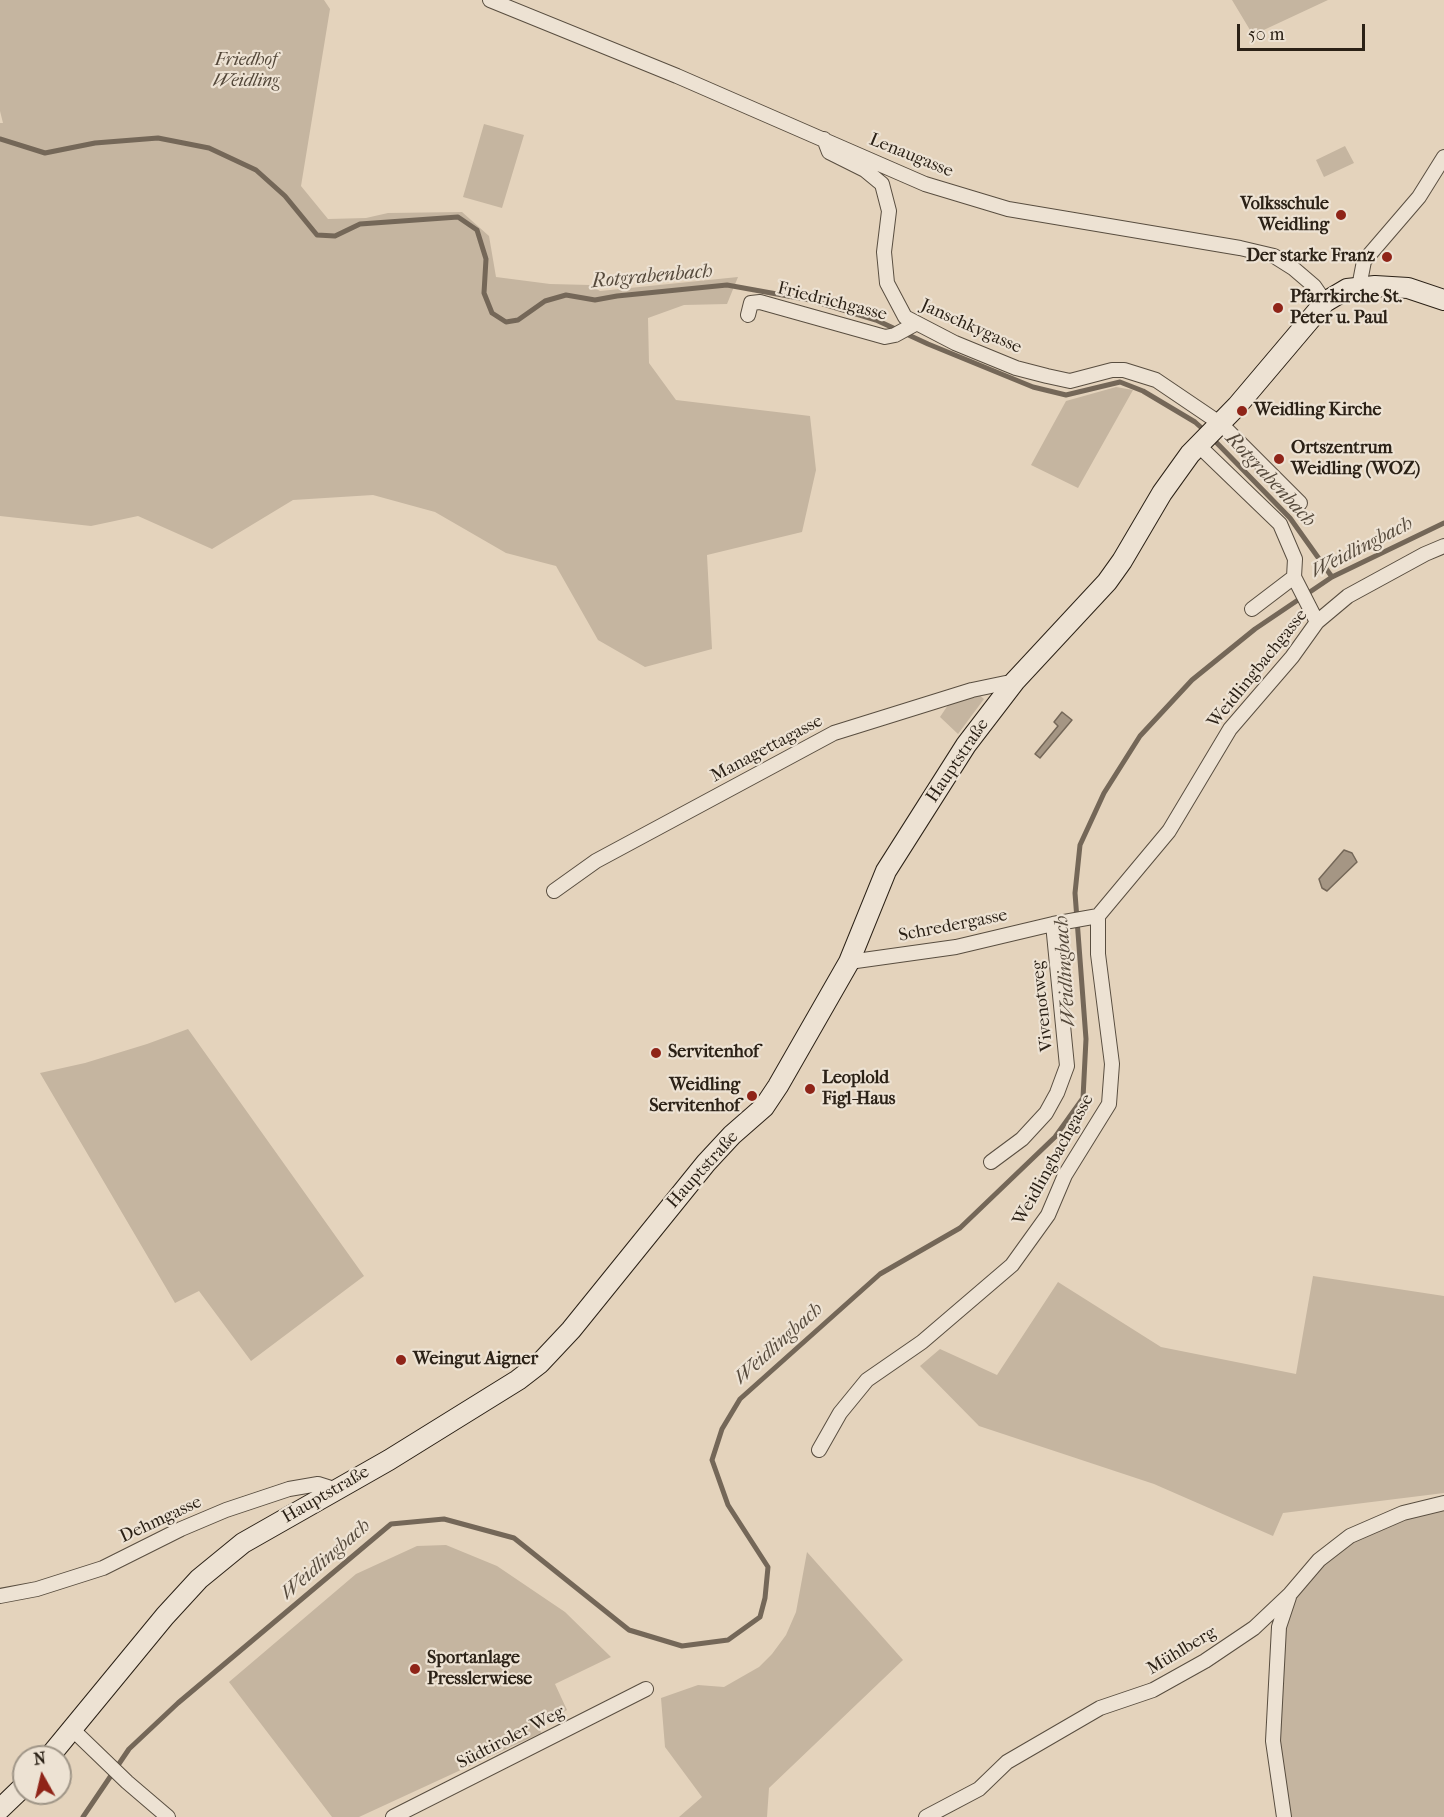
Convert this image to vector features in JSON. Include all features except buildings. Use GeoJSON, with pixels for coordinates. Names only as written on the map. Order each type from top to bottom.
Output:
{"type":"FeatureCollection","features":[{"type":"Feature","properties":{"kind":"main road","name":"Hauptstraße"},"geometry":{"type":"LineString","coordinates":[[59,1745],[165,1616],[199,1579],[243,1543],[337,1490],[497,1394],[540,1363],[571,1330],[706,1163],[732,1135],[764,1107],[785,1075],[849,962],[886,871],[966,745],[1015,681],[1107,582],[1177,470],[1324,302],[1347,289],[1390,285],[1408,288],[1444,300]]}},
{"type":"Feature","properties":{"kind":"main road"},"geometry":{"type":"LineString","coordinates":[[0,1809],[12,1798]]}},
{"type":"Feature","properties":{"kind":"street","name":"Lenaugasse"},"geometry":{"type":"LineString","coordinates":[[490,0],[677,76],[925,184],[1008,208],[1240,248],[1274,256],[1314,286],[1324,302]]}},
{"type":"Feature","properties":{"kind":"street","name":"Janschkygasse"},"geometry":{"type":"LineString","coordinates":[[824,140],[829,153],[865,170],[882,184],[889,211],[884,252],[887,283],[905,317],[955,343],[1016,368],[1047,376],[1070,381],[1112,370],[1140,374],[1173,390],[1209,435]]}},
{"type":"Feature","properties":{"kind":"street"},"geometry":{"type":"LineString","coordinates":[[1359,287],[1364,261],[1419,197],[1444,157]]}},
{"type":"Feature","properties":{"kind":"street","name":"Friedrichgasse"},"geometry":{"type":"LineString","coordinates":[[748,315],[751,303],[760,302],[885,337],[915,324]]}},
{"type":"Feature","properties":{"kind":"street"},"geometry":{"type":"LineString","coordinates":[[1209,435],[1300,503]]}},
{"type":"Feature","properties":{"kind":"street"},"geometry":{"type":"LineString","coordinates":[[1209,435],[1280,524],[1295,559],[1297,582],[1317,622]]}},
{"type":"Feature","properties":{"kind":"street","name":"Weidlingbachgasse"},"geometry":{"type":"LineString","coordinates":[[819,1450],[840,1413],[867,1380],[922,1342],[1012,1265],[1048,1215],[1065,1174],[1108,1104],[1112,1064],[1092,918],[1169,831],[1230,729],[1292,657],[1317,622],[1348,596],[1444,546]]}},
{"type":"Feature","properties":{"kind":"street"},"geometry":{"type":"LineString","coordinates":[[1252,609],[1297,582]]}},
{"type":"Feature","properties":{"kind":"street","name":"Managettagasse"},"geometry":{"type":"LineString","coordinates":[[554,891],[596,861],[834,733],[972,690],[1015,681]]}},
{"type":"Feature","properties":{"kind":"street","name":"Schredergasse"},"geometry":{"type":"LineString","coordinates":[[849,962],[956,947],[1058,923],[1092,918]]}},
{"type":"Feature","properties":{"kind":"street","name":"Vivenotweg"},"geometry":{"type":"LineString","coordinates":[[991,1162],[1022,1138],[1046,1113],[1057,1093],[1067,1066],[1058,923]]}},
{"type":"Feature","properties":{"kind":"street","name":"Dehmgasse"},"geometry":{"type":"LineString","coordinates":[[0,1596],[37,1589],[103,1568],[181,1529],[226,1510],[289,1489],[318,1484],[337,1490]]}},
{"type":"Feature","properties":{"kind":"street","name":"Mühlberg"},"geometry":{"type":"LineString","coordinates":[[926,1817],[979,1790],[1007,1762],[1100,1708],[1153,1690],[1205,1661],[1254,1628],[1290,1594],[1319,1560],[1350,1536],[1403,1513],[1444,1503]]}},
{"type":"Feature","properties":{"kind":"street"},"geometry":{"type":"LineString","coordinates":[[1284,1817],[1273,1741],[1279,1627],[1290,1594]]}},
{"type":"Feature","properties":{"kind":"street","name":"Südtiroler Weg"},"geometry":{"type":"LineString","coordinates":[[393,1817],[646,1689]]}},
{"type":"Feature","properties":{"kind":"street"},"geometry":{"type":"LineString","coordinates":[[72,1730],[168,1817]]}},
{"type":"Feature","properties":{"kind":"green space","name":"Friedhof Weidling"},"geometry":{"type":"Polygon","coordinates":[[[0,0],[324,0],[330,9],[301,186],[328,219],[366,218],[388,213],[462,212],[489,236],[496,277],[550,284],[590,285],[600,291],[738,277],[727,304],[684,305],[648,318],[649,363],[676,400],[810,416],[816,470],[802,532],[707,555],[712,649],[645,667],[598,640],[556,566],[506,553],[435,512],[373,495],[293,500],[212,549],[138,516],[91,526],[0,516],[0,123],[3,123],[0,111],[0,0]]]}},
{"type":"Feature","properties":{"kind":"green space"},"geometry":{"type":"Polygon","coordinates":[[[1232,0],[1328,0],[1253,35],[1232,0]]]}},
{"type":"Feature","properties":{"kind":"green space"},"geometry":{"type":"Polygon","coordinates":[[[484,124],[524,135],[502,208],[463,197],[484,124]]]}},
{"type":"Feature","properties":{"kind":"green space"},"geometry":{"type":"Polygon","coordinates":[[[1345,146],[1354,163],[1324,177],[1316,160],[1345,146]]]}},
{"type":"Feature","properties":{"kind":"green space"},"geometry":{"type":"Polygon","coordinates":[[[1116,387],[1133,390],[1078,488],[1031,465],[1066,401],[1116,387]]]}},
{"type":"Feature","properties":{"kind":"green space"},"geometry":{"type":"Polygon","coordinates":[[[978,694],[984,699],[958,734],[940,717],[950,702],[978,694]]]}},
{"type":"Feature","properties":{"kind":"green space"},"geometry":{"type":"Polygon","coordinates":[[[188,1029],[364,1276],[251,1361],[199,1291],[175,1303],[40,1073],[85,1063],[188,1029]]]}},
{"type":"Feature","properties":{"kind":"green space"},"geometry":{"type":"Polygon","coordinates":[[[1313,1276],[1444,1296],[1444,1493],[1283,1513],[1273,1536],[1154,1484],[979,1426],[920,1366],[940,1349],[997,1375],[1058,1282],[1161,1347],[1296,1374],[1313,1276]]]}},
{"type":"Feature","properties":{"kind":"green space"},"geometry":{"type":"Polygon","coordinates":[[[1444,1503],[1444,1817],[1284,1817],[1273,1741],[1279,1627],[1319,1560],[1350,1536],[1444,1503]]]}},
{"type":"Feature","properties":{"kind":"green space","name":"Sportanlage Presslerwiese"},"geometry":{"type":"Polygon","coordinates":[[[446,1545],[497,1566],[565,1612],[611,1657],[555,1684],[567,1710],[539,1725],[541,1733],[359,1817],[332,1817],[229,1682],[356,1574],[417,1546],[446,1545]]]}},
{"type":"Feature","properties":{"kind":"green space"},"geometry":{"type":"Polygon","coordinates":[[[807,1552],[903,1660],[769,1788],[767,1817],[679,1817],[702,1797],[665,1747],[661,1698],[698,1685],[724,1687],[759,1667],[772,1654],[786,1635],[796,1612],[807,1552]]]}},
{"type":"Feature","properties":{"kind":"shaded area"},"geometry":{"type":"Polygon","coordinates":[[[1062,712],[1072,720],[1040,758],[1035,754],[1058,726],[1054,722],[1062,712]]]}},
{"type":"Feature","properties":{"kind":"shaded area"},"geometry":{"type":"Polygon","coordinates":[[[1344,850],[1352,853],[1357,862],[1327,891],[1322,888],[1319,879],[1344,850]]]}},
{"type":"Feature","properties":{"kind":"waterway","name":"Rotgrabenbach"},"geometry":{"type":"LineString","coordinates":[[0,139],[45,153],[95,143],[158,138],[209,148],[256,170],[285,196],[317,235],[335,236],[360,224],[458,217],[477,230],[486,259],[484,293],[492,313],[506,322],[518,320],[545,301],[566,295],[595,300],[727,285],[810,300],[876,320],[1033,387],[1066,395],[1120,382],[1143,391],[1195,422],[1205,431]]}},
{"type":"Feature","properties":{"kind":"waterway","name":"Rotgrabenbach"},"geometry":{"type":"LineString","coordinates":[[1212,438],[1290,518],[1332,577]]}},
{"type":"Feature","properties":{"kind":"waterway","name":"Weidlingbach"},"geometry":{"type":"LineString","coordinates":[[83,1817],[129,1749],[178,1703],[391,1524],[444,1519],[514,1538],[629,1630],[682,1646],[728,1640],[760,1617],[765,1598],[768,1567],[728,1505],[712,1460],[722,1429],[740,1399],[880,1274],[960,1228],[1055,1137],[1083,1098],[1086,1039],[1075,893],[1080,845],[1104,793],[1140,736],[1192,680],[1255,629],[1332,577],[1444,523]]}},
{"type":"Feature","properties":{"kind":"place","name":"Volksschule Weidling"},"geometry":{"type":"Point","coordinates":[1341,215]}},
{"type":"Feature","properties":{"kind":"place","name":"Der starke Franz"},"geometry":{"type":"Point","coordinates":[1387,257]}},
{"type":"Feature","properties":{"kind":"place","name":"Pfarrkirche St. Peter u. Paul"},"geometry":{"type":"Point","coordinates":[1278,308]}},
{"type":"Feature","properties":{"kind":"place","name":"Weidling Kirche"},"geometry":{"type":"Point","coordinates":[1242,411]}},
{"type":"Feature","properties":{"kind":"place","name":"Ortszentrum Weidling (WOZ)"},"geometry":{"type":"Point","coordinates":[1279,459]}},
{"type":"Feature","properties":{"kind":"place","name":"Servitenhof"},"geometry":{"type":"Point","coordinates":[656,1053]}},
{"type":"Feature","properties":{"kind":"place","name":"Leoplold Figl-Haus"},"geometry":{"type":"Point","coordinates":[810,1089]}},
{"type":"Feature","properties":{"kind":"place","name":"Weidling Servitenhof"},"geometry":{"type":"Point","coordinates":[752,1096]}},
{"type":"Feature","properties":{"kind":"place","name":"Weingut Aigner"},"geometry":{"type":"Point","coordinates":[401,1360]}},
{"type":"Feature","properties":{"kind":"place","name":"Sportanlage Presslerwiese"},"geometry":{"type":"Point","coordinates":[415,1669]}}]}
